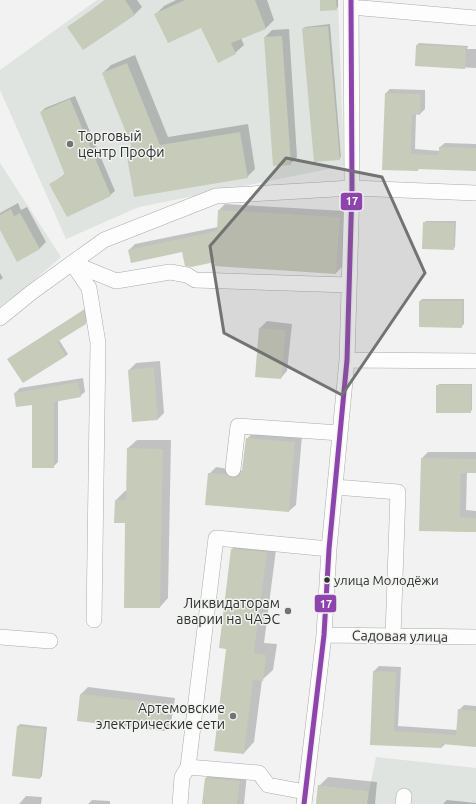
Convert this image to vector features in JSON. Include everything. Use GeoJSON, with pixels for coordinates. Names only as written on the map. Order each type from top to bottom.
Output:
{"type":"FeatureCollection","features":[{"type":"Feature","properties":{"kind":"street"},"geometry":{"type":"LineString","coordinates":[[188,767],[259,773],[268,785],[304,798],[324,635],[329,550],[347,360],[352,188],[351,4],[476,18]]}},
{"type":"Feature","properties":{"kind":"street"},"geometry":{"type":"LineString","coordinates":[[0,318],[104,240],[216,196],[352,188],[476,193]]}},
{"type":"Feature","properties":{"kind":"street"},"geometry":{"type":"LineString","coordinates":[[72,263],[116,281],[170,272],[187,275],[195,280],[349,285]]}},
{"type":"Feature","properties":{"kind":"street"},"geometry":{"type":"LineString","coordinates":[[72,263],[88,288],[98,343],[94,620]]}},
{"type":"Feature","properties":{"kind":"street"},"geometry":{"type":"LineString","coordinates":[[347,360],[476,361]]}},
{"type":"Feature","properties":{"kind":"street"},"geometry":{"type":"LineString","coordinates":[[233,469],[238,426],[340,433]]}},
{"type":"Feature","properties":{"kind":"street"},"geometry":{"type":"LineString","coordinates":[[335,487],[398,492],[393,636]]}},
{"type":"Feature","properties":{"kind":"street"},"geometry":{"type":"LineString","coordinates":[[180,804],[182,777],[188,767],[216,538],[329,550]]}},
{"type":"Feature","properties":{"kind":"street","name":"Садовая улица"},"geometry":{"type":"LineString","coordinates":[[324,635],[476,637]]}},
{"type":"Feature","properties":{"kind":"street"},"geometry":{"type":"LineString","coordinates":[[0,637],[50,641]]}},
{"type":"Feature","properties":{"kind":"highlighted area"},"geometry":{"type":"Polygon","coordinates":[[[286,158],[382,177],[425,273],[342,395],[224,333],[210,246],[286,158]]]}},
{"type":"Feature","properties":{"kind":"shaded area"},"geometry":{"type":"Polygon","coordinates":[[[97,0],[338,0],[344,166],[139,207],[66,239],[0,90],[0,70],[97,0]]]}},
{"type":"Feature","properties":{"kind":"shaded area"},"geometry":{"type":"Polygon","coordinates":[[[0,163],[61,257],[0,310],[0,163]]]}},
{"type":"Feature","properties":{"kind":"shaded area"},"geometry":{"type":"Polygon","coordinates":[[[376,757],[476,768],[476,804],[316,804],[318,785],[369,791],[376,757]]]}},
{"type":"Feature","properties":{"kind":"building"},"geometry":{"type":"Polygon","coordinates":[[[106,0],[125,0],[135,15],[83,50],[67,27],[106,0]]]}},
{"type":"Feature","properties":{"kind":"building"},"geometry":{"type":"Polygon","coordinates":[[[185,0],[255,0],[266,29],[231,43],[236,54],[218,63],[201,28],[168,43],[154,14],[185,0]]]}},
{"type":"Feature","properties":{"kind":"building"},"geometry":{"type":"Polygon","coordinates":[[[320,0],[336,0],[337,10],[320,11],[320,0]]]}},
{"type":"Feature","properties":{"kind":"building"},"geometry":{"type":"Polygon","coordinates":[[[328,26],[340,160],[314,162],[302,28],[328,26]]]}},
{"type":"Feature","properties":{"kind":"building"},"geometry":{"type":"Polygon","coordinates":[[[282,36],[291,165],[273,166],[264,37],[282,36]]]}},
{"type":"Feature","properties":{"kind":"building"},"geometry":{"type":"Polygon","coordinates":[[[416,45],[466,47],[465,69],[415,66],[416,45]]]}},
{"type":"Feature","properties":{"kind":"building"},"geometry":{"type":"Polygon","coordinates":[[[127,63],[160,145],[240,132],[248,178],[134,197],[126,151],[133,150],[102,73],[127,63]]]}},
{"type":"Feature","properties":{"kind":"building"},"geometry":{"type":"Polygon","coordinates":[[[385,93],[421,94],[420,115],[412,114],[411,154],[439,155],[439,147],[476,148],[476,171],[418,169],[418,171],[382,170],[385,93]]]}},
{"type":"Feature","properties":{"kind":"building","name":"Торговый центр Профи"},"geometry":{"type":"Polygon","coordinates":[[[70,99],[111,196],[67,217],[49,184],[65,175],[40,112],[70,99]]]}},
{"type":"Feature","properties":{"kind":"building"},"geometry":{"type":"Polygon","coordinates":[[[11,209],[14,216],[20,213],[40,249],[17,262],[0,230],[0,215],[11,209]]]}},
{"type":"Feature","properties":{"kind":"building"},"geometry":{"type":"Polygon","coordinates":[[[218,210],[340,217],[336,274],[215,266],[215,262],[191,267],[185,266],[182,252],[131,263],[128,250],[217,231],[218,210]]]}},
{"type":"Feature","properties":{"kind":"building"},"geometry":{"type":"Polygon","coordinates":[[[423,222],[454,223],[454,250],[422,249],[423,222]]]}},
{"type":"Feature","properties":{"kind":"building"},"geometry":{"type":"Polygon","coordinates":[[[419,301],[463,301],[462,328],[419,327],[419,301]]]}},
{"type":"Feature","properties":{"kind":"building"},"geometry":{"type":"Polygon","coordinates":[[[84,310],[86,324],[57,342],[66,356],[23,383],[7,359],[84,310]]]}},
{"type":"Feature","properties":{"kind":"building"},"geometry":{"type":"Polygon","coordinates":[[[259,328],[286,330],[281,379],[255,377],[259,328]]]}},
{"type":"Feature","properties":{"kind":"building"},"geometry":{"type":"Polygon","coordinates":[[[154,367],[158,420],[132,422],[128,370],[154,367]]]}},
{"type":"Feature","properties":{"kind":"building"},"geometry":{"type":"Polygon","coordinates":[[[78,382],[81,397],[54,402],[54,468],[32,468],[32,405],[16,407],[14,393],[78,382]]]}},
{"type":"Feature","properties":{"kind":"building"},"geometry":{"type":"Polygon","coordinates":[[[436,385],[471,385],[471,413],[436,413],[436,385]]]}},
{"type":"Feature","properties":{"kind":"building"},"geometry":{"type":"Polygon","coordinates":[[[246,438],[295,442],[289,512],[205,505],[208,473],[227,475],[232,478],[239,476],[242,470],[246,438]]]}},
{"type":"Feature","properties":{"kind":"building"},"geometry":{"type":"Polygon","coordinates":[[[127,448],[163,449],[160,608],[124,608],[125,523],[114,523],[115,500],[126,500],[127,448]]]}},
{"type":"Feature","properties":{"kind":"building"},"geometry":{"type":"Polygon","coordinates":[[[421,458],[476,459],[476,473],[461,473],[460,517],[476,518],[476,532],[419,531],[421,458]]]}},
{"type":"Feature","properties":{"kind":"building"},"geometry":{"type":"Polygon","coordinates":[[[231,549],[267,552],[254,653],[266,655],[263,681],[253,680],[244,754],[214,751],[226,649],[219,648],[231,549]]]}},
{"type":"Feature","properties":{"kind":"building"},"geometry":{"type":"Polygon","coordinates":[[[373,671],[396,672],[394,731],[456,735],[458,709],[476,711],[476,747],[442,744],[442,748],[370,745],[373,671]]]}},
{"type":"Feature","properties":{"kind":"building"},"geometry":{"type":"Polygon","coordinates":[[[80,694],[168,704],[165,731],[77,721],[80,694]]]}},
{"type":"Feature","properties":{"kind":"building"},"geometry":{"type":"Polygon","coordinates":[[[17,726],[45,729],[40,779],[12,776],[17,726]]]}},
{"type":"Feature","properties":{"kind":"building"},"geometry":{"type":"Polygon","coordinates":[[[205,778],[240,781],[237,804],[202,804],[205,778]]]}},
{"type":"Feature","properties":{"kind":"building"},"geometry":{"type":"Polygon","coordinates":[[[318,785],[369,791],[367,804],[316,804],[318,785]]]}},
{"type":"Feature","properties":{"kind":"transit line","name":"17"},"geometry":{"type":"LineString","coordinates":[[304,804],[324,635],[329,549],[347,360],[352,188],[351,0]]}},
{"type":"Feature","properties":{"kind":"place","name":"Торговый центр Профи"},"geometry":{"type":"Point","coordinates":[70,144]}},
{"type":"Feature","properties":{"kind":"place","name":"улица Молодёжи"},"geometry":{"type":"Point","coordinates":[327,580]}},
{"type":"Feature","properties":{"kind":"place","name":"Ликвидаторам аварии на ЧАЭС"},"geometry":{"type":"Point","coordinates":[288,611]}},
{"type":"Feature","properties":{"kind":"place","name":"Артемовские электрические сети"},"geometry":{"type":"Point","coordinates":[233,716]}}]}
